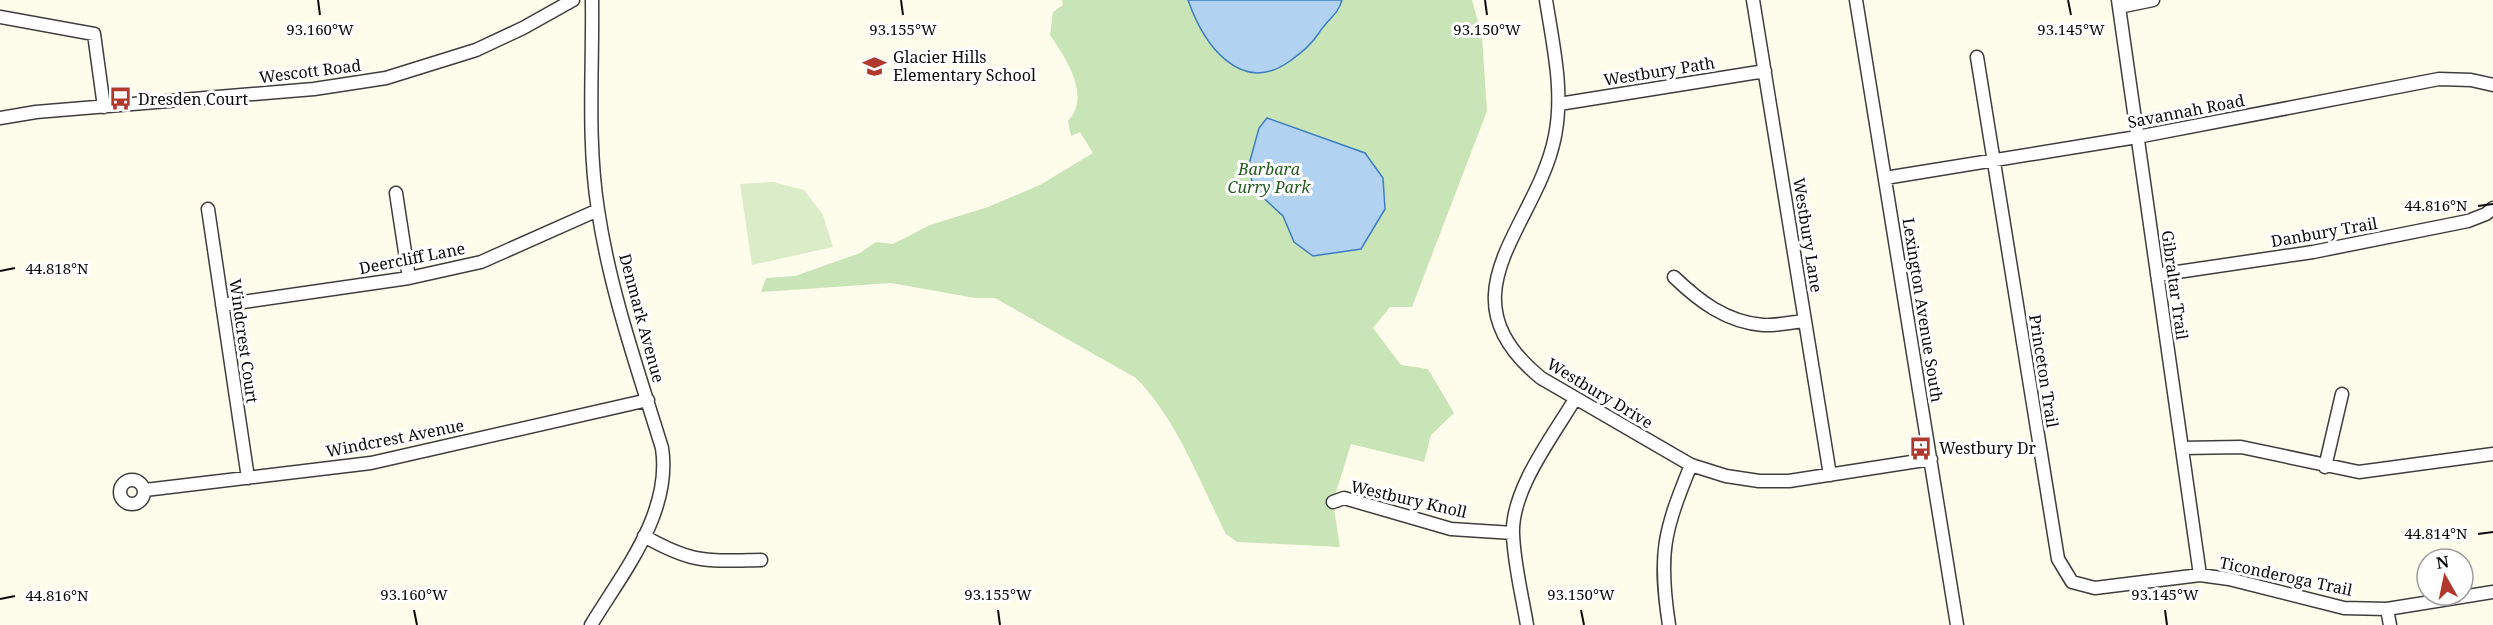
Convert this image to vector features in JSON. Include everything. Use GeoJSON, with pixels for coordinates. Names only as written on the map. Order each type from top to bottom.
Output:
{"type":"FeatureCollection","features":[{"type":"Feature","properties":{"kind":"street","name":"Wescott Road"},"geometry":{"type":"LineString","coordinates":[[0,118],[314,89],[386,78],[476,50],[523,28],[573,0]]}},
{"type":"Feature","properties":{"kind":"street","name":"Denmark Avenue"},"geometry":{"type":"LineString","coordinates":[[591,625],[651,525],[665,470],[662,448],[619,305],[598,210],[593,158],[592,0]]}},
{"type":"Feature","properties":{"kind":"street","name":"Westbury Drive"},"geometry":{"type":"LineString","coordinates":[[1546,0],[1557,68],[1559,104],[1556,136],[1548,163],[1502,259],[1495,288],[1496,313],[1504,338],[1519,360],[1541,378],[1575,399],[1691,465],[1726,476],[1759,481],[1789,481],[1930,459]]}},
{"type":"Feature","properties":{"kind":"street","name":"Westbury Lane"},"geometry":{"type":"LineString","coordinates":[[1753,0],[1830,475]]}},
{"type":"Feature","properties":{"kind":"street","name":"Lexington Avenue South"},"geometry":{"type":"LineString","coordinates":[[1856,0],[1958,625]]}},
{"type":"Feature","properties":{"kind":"street"},"geometry":{"type":"LineString","coordinates":[[2118,3],[2153,0]]}},
{"type":"Feature","properties":{"kind":"street","name":"Gibraltar Trail"},"geometry":{"type":"LineString","coordinates":[[2118,3],[2200,575]]}},
{"type":"Feature","properties":{"kind":"street"},"geometry":{"type":"LineString","coordinates":[[0,17],[94,34],[104,107]]}},
{"type":"Feature","properties":{"kind":"street","name":"Princeton Trail"},"geometry":{"type":"LineString","coordinates":[[1977,57],[2058,559],[2072,582]]}},
{"type":"Feature","properties":{"kind":"street","name":"Westbury Path"},"geometry":{"type":"LineString","coordinates":[[1559,104],[1765,72]]}},
{"type":"Feature","properties":{"kind":"street","name":"Savannah Road"},"geometry":{"type":"LineString","coordinates":[[1885,178],[2137,137],[2439,79],[2471,80],[2493,85]]}},
{"type":"Feature","properties":{"kind":"street"},"geometry":{"type":"LineString","coordinates":[[396,193],[409,278]]}},
{"type":"Feature","properties":{"kind":"street","name":"Danbury Trail"},"geometry":{"type":"LineString","coordinates":[[2157,275],[2313,252],[2468,221],[2486,214],[2493,208]]}},
{"type":"Feature","properties":{"kind":"street","name":"Windcrest Court"},"geometry":{"type":"LineString","coordinates":[[208,209],[248,478]]}},
{"type":"Feature","properties":{"kind":"street","name":"Deercliff Lane"},"geometry":{"type":"LineString","coordinates":[[222,306],[409,278],[481,262],[598,210]]}},
{"type":"Feature","properties":{"kind":"street"},"geometry":{"type":"LineString","coordinates":[[1674,277],[1697,300],[1723,315],[1763,325],[1805,321]]}},
{"type":"Feature","properties":{"kind":"street"},"geometry":{"type":"LineString","coordinates":[[2325,467],[2342,394]]}},
{"type":"Feature","properties":{"kind":"street"},"geometry":{"type":"LineString","coordinates":[[1527,625],[1513,533],[1516,510],[1524,486],[1575,399]]}},
{"type":"Feature","properties":{"kind":"street","name":"Windcrest Avenue"},"geometry":{"type":"LineString","coordinates":[[145,490],[371,463],[648,400]]}},
{"type":"Feature","properties":{"kind":"street"},"geometry":{"type":"LineString","coordinates":[[2182,448],[2241,447],[2325,467],[2359,472],[2493,454]]}},
{"type":"Feature","properties":{"kind":"street"},"geometry":{"type":"LineString","coordinates":[[1669,625],[1663,584],[1663,554],[1670,517],[1691,465]]}},
{"type":"Feature","properties":{"kind":"street","name":"Westbury Knoll"},"geometry":{"type":"LineString","coordinates":[[1333,502],[1344,498],[1450,529],[1513,533]]}},
{"type":"Feature","properties":{"kind":"street"},"geometry":{"type":"LineString","coordinates":[[644,536],[674,553],[702,562],[761,560]]}},
{"type":"Feature","properties":{"kind":"street","name":"Ticonderoga Trail"},"geometry":{"type":"LineString","coordinates":[[2072,582],[2095,588],[2200,575],[2229,579],[2344,608],[2387,609],[2493,592]]}},
{"type":"Feature","properties":{"kind":"street"},"geometry":{"type":"LineString","coordinates":[[2387,609],[2390,625]]}},
{"type":"Feature","properties":{"kind":"green space","name":"Barbara Curry Park"},"geometry":{"type":"Polygon","coordinates":[[[1062,0],[1472,0],[1482,36],[1487,111],[1412,307],[1390,307],[1373,328],[1401,365],[1428,369],[1454,413],[1431,435],[1424,462],[1351,444],[1333,502],[1340,547],[1237,542],[1226,534],[1176,432],[1151,395],[1136,378],[995,298],[975,298],[891,283],[761,292],[766,278],[795,276],[860,253],[876,242],[893,244],[930,225],[988,207],[1040,185],[1093,153],[1080,132],[1071,136],[1068,121],[1075,111],[1077,89],[1069,65],[1050,35],[1053,12],[1063,5],[1062,0]]]}},
{"type":"Feature","properties":{"kind":"green space"},"geometry":{"type":"Polygon","coordinates":[[[773,182],[804,190],[823,215],[833,247],[752,265],[740,184],[773,182]]]}},
{"type":"Feature","properties":{"kind":"water"},"geometry":{"type":"Polygon","coordinates":[[[1188,0],[1342,0],[1335,14],[1302,51],[1290,61],[1272,70],[1255,73],[1240,69],[1214,48],[1203,33],[1188,0]]]}},
{"type":"Feature","properties":{"kind":"water"},"geometry":{"type":"Polygon","coordinates":[[[1267,118],[1365,153],[1383,178],[1385,209],[1361,249],[1313,256],[1294,242],[1283,216],[1255,190],[1248,168],[1259,128],[1267,118]]]}},
{"type":"Feature","properties":{"kind":"place","name":"Glacier Hills Elementary School"},"geometry":{"type":"Point","coordinates":[875,66]}},
{"type":"Feature","properties":{"kind":"place","name":"Dresden Court"},"geometry":{"type":"Point","coordinates":[120,99]}},
{"type":"Feature","properties":{"kind":"place","name":"Westbury Dr"},"geometry":{"type":"Point","coordinates":[1921,448]}}]}
